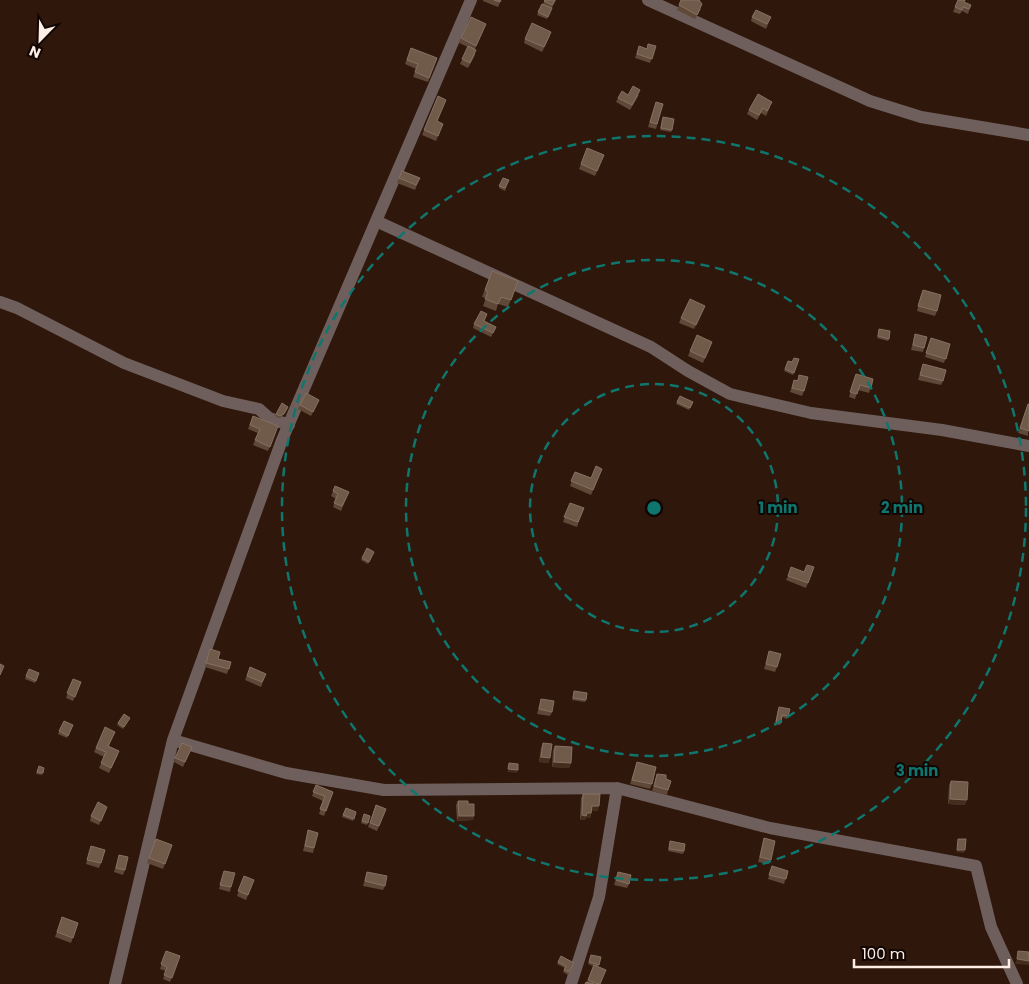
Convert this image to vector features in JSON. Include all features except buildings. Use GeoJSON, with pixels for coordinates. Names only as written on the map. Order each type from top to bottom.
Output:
{"type":"FeatureCollection","features":[{"type":"Feature","properties":{"kind":"street"},"geometry":{"type":"LineString","coordinates":[[115,984],[173,740],[282,440],[471,0]]}},
{"type":"Feature","properties":{"kind":"street"},"geometry":{"type":"LineString","coordinates":[[648,0],[870,101],[921,117],[1029,134]]}},
{"type":"Feature","properties":{"kind":"street"},"geometry":{"type":"LineString","coordinates":[[376,220],[651,347],[688,371],[730,394],[810,413],[942,430],[1029,446]]}},
{"type":"Feature","properties":{"kind":"street"},"geometry":{"type":"LineString","coordinates":[[0,302],[17,308],[124,363],[222,401],[259,409],[269,418],[289,425]]}},
{"type":"Feature","properties":{"kind":"street"},"geometry":{"type":"LineString","coordinates":[[173,740],[286,773],[384,790],[616,788],[770,828],[976,866],[991,927],[1016,984]]}},
{"type":"Feature","properties":{"kind":"street"},"geometry":{"type":"LineString","coordinates":[[571,984],[599,897],[616,788]]}}]}
